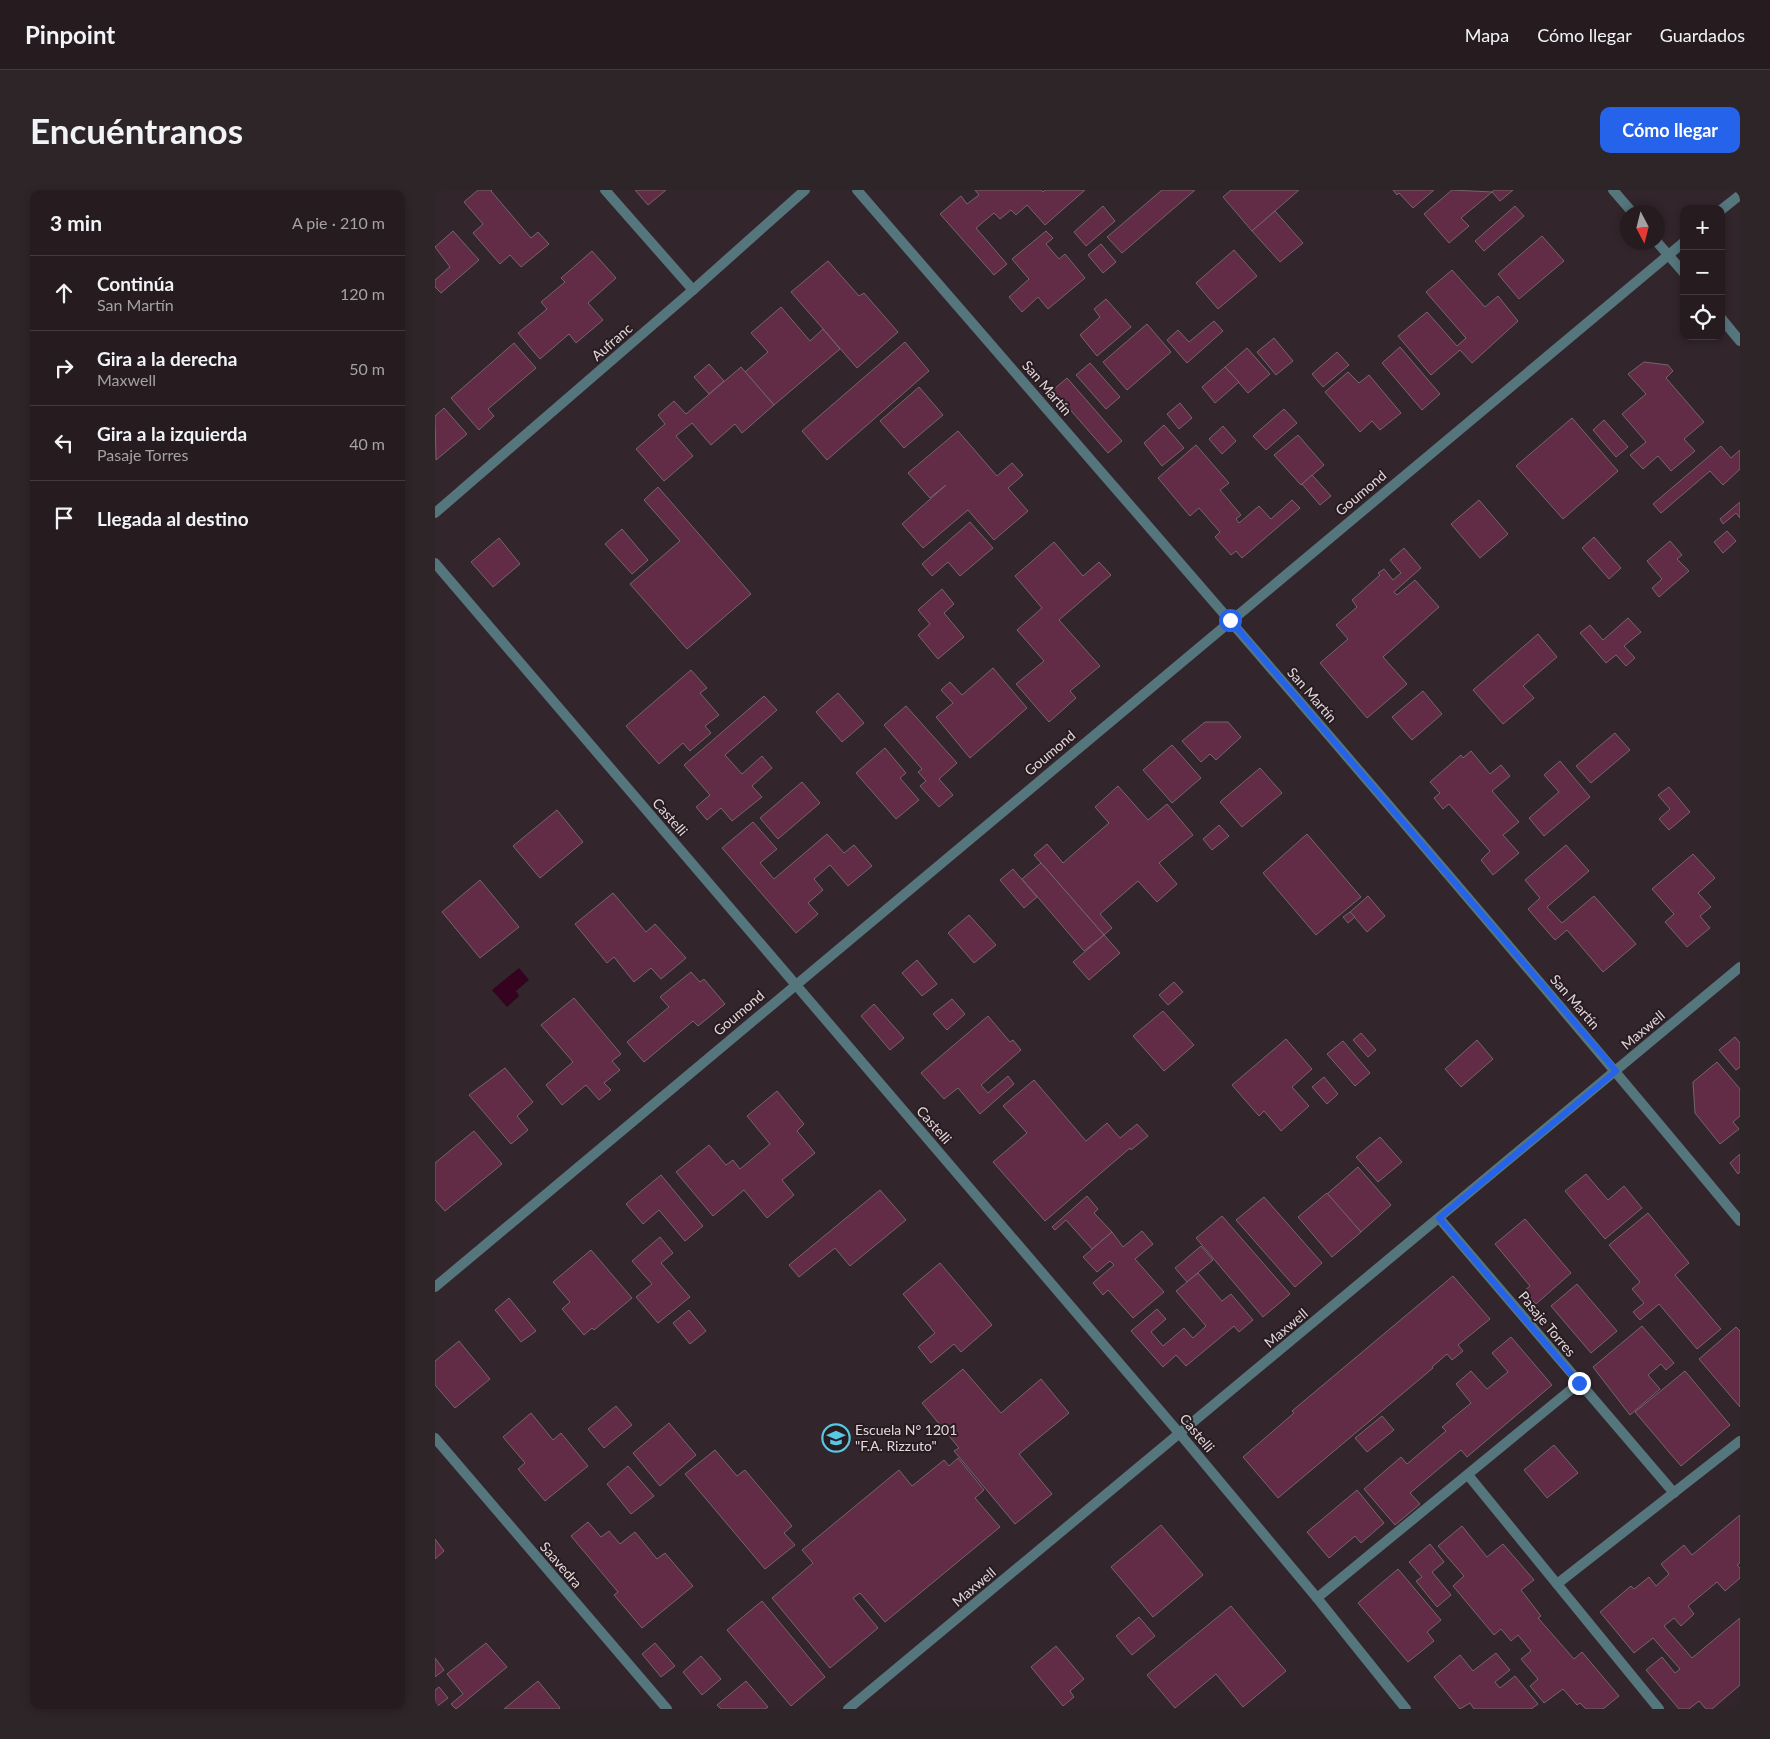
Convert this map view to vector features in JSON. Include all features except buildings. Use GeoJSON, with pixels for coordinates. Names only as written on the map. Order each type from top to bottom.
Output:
{"type":"FeatureCollection","features":[{"type":"Feature","properties":{"kind":"street"},"geometry":{"type":"LineString","coordinates":[[605,190],[693,290]]}},
{"type":"Feature","properties":{"kind":"street","name":"Aufranc"},"geometry":{"type":"LineString","coordinates":[[435,513],[693,290],[805,190]]}},
{"type":"Feature","properties":{"kind":"street","name":"San Martín"},"geometry":{"type":"LineString","coordinates":[[857,190],[1230,620],[1616,1071],[1740,1221]]}},
{"type":"Feature","properties":{"kind":"street"},"geometry":{"type":"LineString","coordinates":[[1613,190],[1626,205]]}},
{"type":"Feature","properties":{"kind":"street"},"geometry":{"type":"LineString","coordinates":[[1725,207],[1740,195]]}},
{"type":"Feature","properties":{"kind":"street","name":"Goumond"},"geometry":{"type":"LineString","coordinates":[[435,1287],[1680,245]]}},
{"type":"Feature","properties":{"kind":"street"},"geometry":{"type":"LineString","coordinates":[[1664,250],[1680,269]]}},
{"type":"Feature","properties":{"kind":"street"},"geometry":{"type":"LineString","coordinates":[[1725,323],[1740,341]]}},
{"type":"Feature","properties":{"kind":"street","name":"Castelli"},"geometry":{"type":"LineString","coordinates":[[435,563],[1180,1434],[1317,1598],[1406,1709]]}},
{"type":"Feature","properties":{"kind":"street","name":"Maxwell"},"geometry":{"type":"LineString","coordinates":[[848,1709],[1740,967]]}},
{"type":"Feature","properties":{"kind":"street","name":"Pasaje Torres"},"geometry":{"type":"LineString","coordinates":[[1439,1218],[1674,1493]]}},
{"type":"Feature","properties":{"kind":"street"},"geometry":{"type":"LineString","coordinates":[[1317,1598],[1579,1383]]}},
{"type":"Feature","properties":{"kind":"street","name":"Saavedra"},"geometry":{"type":"LineString","coordinates":[[435,1438],[667,1709]]}},
{"type":"Feature","properties":{"kind":"street"},"geometry":{"type":"LineString","coordinates":[[1557,1584],[1740,1441]]}},
{"type":"Feature","properties":{"kind":"street"},"geometry":{"type":"LineString","coordinates":[[1468,1475],[1659,1709]]}},
{"type":"Feature","properties":{"kind":"shaded area"},"geometry":{"type":"Polygon","coordinates":[[[519,968],[529,980],[516,991],[519,996],[507,1007],[492,990],[519,968]]]}},
{"type":"Feature","properties":{"kind":"place","name":"Escuela N° 1201 \"F.A. Rizzuto\""},"geometry":{"type":"Point","coordinates":[836,1438]}},
{"type":"Feature","properties":{"kind":"route"},"geometry":{"type":"LineString","coordinates":[[1230,620],[1616,1071],[1439,1218],[1579,1383]]}}]}
